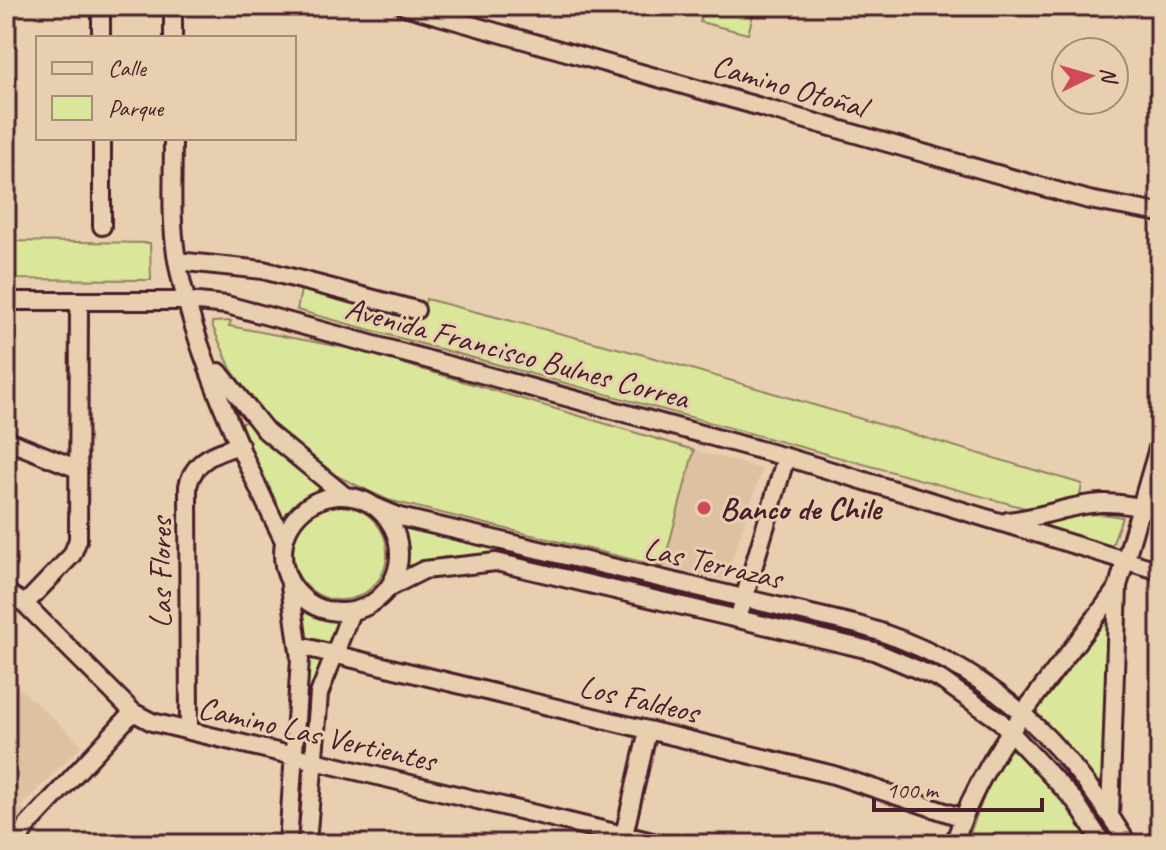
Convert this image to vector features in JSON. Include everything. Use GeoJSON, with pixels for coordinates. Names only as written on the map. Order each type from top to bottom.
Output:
{"type":"FeatureCollection","features":[{"type":"Feature","properties":{"kind":"street"},"geometry":{"type":"LineString","coordinates":[[101,6],[101,36]]}},
{"type":"Feature","properties":{"kind":"street"},"geometry":{"type":"LineString","coordinates":[[173,6],[173,36]]}},
{"type":"Feature","properties":{"kind":"street","name":"Camino Otoñal"},"geometry":{"type":"LineString","coordinates":[[404,6],[446,12],[1089,200],[1160,213]]}},
{"type":"Feature","properties":{"kind":"street"},"geometry":{"type":"LineString","coordinates":[[102,140],[102,226]]}},
{"type":"Feature","properties":{"kind":"street"},"geometry":{"type":"LineString","coordinates":[[173,140],[173,224],[177,261],[188,301],[240,445],[284,541],[300,646],[288,844]]}},
{"type":"Feature","properties":{"kind":"street"},"geometry":{"type":"LineString","coordinates":[[177,261],[263,270],[416,310]]}},
{"type":"Feature","properties":{"kind":"street","name":"Avenida Francisco Bulnes Correa"},"geometry":{"type":"LineString","coordinates":[[6,301],[188,301],[227,305],[786,457],[1160,571]]}},
{"type":"Feature","properties":{"kind":"street"},"geometry":{"type":"LineString","coordinates":[[25,604],[72,555],[77,545],[79,301]]}},
{"type":"Feature","properties":{"kind":"street"},"geometry":{"type":"LineString","coordinates":[[201,339],[223,378],[258,423],[300,462],[345,496],[374,506],[392,526],[398,543],[397,570],[388,588],[375,601],[351,612],[318,608],[300,596],[289,577]]}},
{"type":"Feature","properties":{"kind":"street"},"geometry":{"type":"LineString","coordinates":[[6,440],[78,469]]}},
{"type":"Feature","properties":{"kind":"street"},"geometry":{"type":"LineString","coordinates":[[1104,844],[1110,814],[1118,586],[1160,441]]}},
{"type":"Feature","properties":{"kind":"street","name":"Las Flores"},"geometry":{"type":"LineString","coordinates":[[189,730],[188,486],[200,462],[240,445]]}},
{"type":"Feature","properties":{"kind":"street"},"geometry":{"type":"LineString","coordinates":[[738,620],[786,457]]}},
{"type":"Feature","properties":{"kind":"street"},"geometry":{"type":"LineString","coordinates":[[284,541],[292,520],[308,504],[322,497],[345,496]]}},
{"type":"Feature","properties":{"kind":"street"},"geometry":{"type":"LineString","coordinates":[[1003,522],[1087,502],[1141,507],[1160,513]]}},
{"type":"Feature","properties":{"kind":"street","name":"Las Terrazas"},"geometry":{"type":"LineString","coordinates":[[374,506],[400,517],[858,625],[927,649],[987,684],[1023,713],[1075,766],[1128,844]]}},
{"type":"Feature","properties":{"kind":"street"},"geometry":{"type":"LineString","coordinates":[[572,580],[577,559]]}},
{"type":"Feature","properties":{"kind":"street","name":"Las Terrazas"},"geometry":{"type":"LineString","coordinates":[[388,588],[424,570],[474,562],[496,562],[851,644],[918,668],[961,692],[1009,729],[1075,801],[1104,844]]}},
{"type":"Feature","properties":{"kind":"street"},"geometry":{"type":"LineString","coordinates":[[954,844],[963,818],[1009,729],[1118,586]]}},
{"type":"Feature","properties":{"kind":"street","name":"Camino Las Vertientes"},"geometry":{"type":"LineString","coordinates":[[6,592],[25,604],[133,712],[164,726],[600,837],[624,835],[651,843]]}},
{"type":"Feature","properties":{"kind":"street"},"geometry":{"type":"LineString","coordinates":[[307,844],[319,694],[332,654],[351,612]]}},
{"type":"Feature","properties":{"kind":"street","name":"Los Faldeos"},"geometry":{"type":"LineString","coordinates":[[300,646],[834,775],[963,818]]}},
{"type":"Feature","properties":{"kind":"street"},"geometry":{"type":"LineString","coordinates":[[918,668],[927,649]]}},
{"type":"Feature","properties":{"kind":"street"},"geometry":{"type":"LineString","coordinates":[[16,844],[27,826],[133,712]]}},
{"type":"Feature","properties":{"kind":"street"},"geometry":{"type":"LineString","coordinates":[[624,835],[648,730]]}},
{"type":"Feature","properties":{"kind":"shaded area"},"geometry":{"type":"Polygon","coordinates":[[[694,450],[762,469],[725,580],[663,567],[694,450]]]}},
{"type":"Feature","properties":{"kind":"shaded area"},"geometry":{"type":"Polygon","coordinates":[[[6,676],[82,745],[20,807],[25,811],[6,835],[6,676]]]}},
{"type":"Feature","properties":{"kind":"green space"},"geometry":{"type":"Polygon","coordinates":[[[704,6],[733,6],[754,11],[748,34],[700,22],[704,6]]]}},
{"type":"Feature","properties":{"kind":"green space"},"geometry":{"type":"Polygon","coordinates":[[[6,241],[150,243],[151,280],[6,279],[6,241]]]}},
{"type":"Feature","properties":{"kind":"green space"},"geometry":{"type":"Polygon","coordinates":[[[301,290],[421,317],[426,299],[644,355],[1082,484],[1080,496],[1036,511],[297,310],[301,290]]]}},
{"type":"Feature","properties":{"kind":"green space"},"geometry":{"type":"Polygon","coordinates":[[[231,321],[229,326],[357,350],[694,450],[663,567],[388,500],[324,470],[270,425],[231,369],[212,322],[231,321]]]}},
{"type":"Feature","properties":{"kind":"green space"},"geometry":{"type":"Polygon","coordinates":[[[248,421],[326,490],[303,498],[283,523],[254,468],[239,424],[248,421]]]}},
{"type":"Feature","properties":{"kind":"green space"},"geometry":{"type":"Polygon","coordinates":[[[340,506],[358,510],[373,520],[383,535],[387,553],[383,571],[373,586],[358,596],[340,600],[322,596],[307,586],[297,571],[293,553],[297,535],[307,520],[322,510],[340,506]]]}},
{"type":"Feature","properties":{"kind":"green space"},"geometry":{"type":"Polygon","coordinates":[[[1102,514],[1122,517],[1111,548],[1044,527],[1064,517],[1102,514]]]}},
{"type":"Feature","properties":{"kind":"green space"},"geometry":{"type":"Polygon","coordinates":[[[402,523],[857,632],[939,662],[1013,714],[1007,718],[935,670],[500,555],[444,557],[402,571],[406,554],[398,526],[402,523]]]}},
{"type":"Feature","properties":{"kind":"green space"},"geometry":{"type":"Polygon","coordinates":[[[308,609],[327,616],[342,615],[344,619],[331,644],[314,699],[307,757],[303,844],[293,844],[306,662],[303,611],[308,609]]]}},
{"type":"Feature","properties":{"kind":"green space"},"geometry":{"type":"Polygon","coordinates":[[[1105,617],[1108,621],[1106,778],[1099,783],[1038,718],[1035,705],[1105,617]]]}},
{"type":"Feature","properties":{"kind":"green space"},"geometry":{"type":"Polygon","coordinates":[[[1008,749],[1020,754],[1045,775],[1078,819],[1090,844],[966,844],[985,794],[1008,749]]]}},
{"type":"Feature","properties":{"kind":"place","name":"Banco de Chile"},"geometry":{"type":"Point","coordinates":[704,508]}}]}
